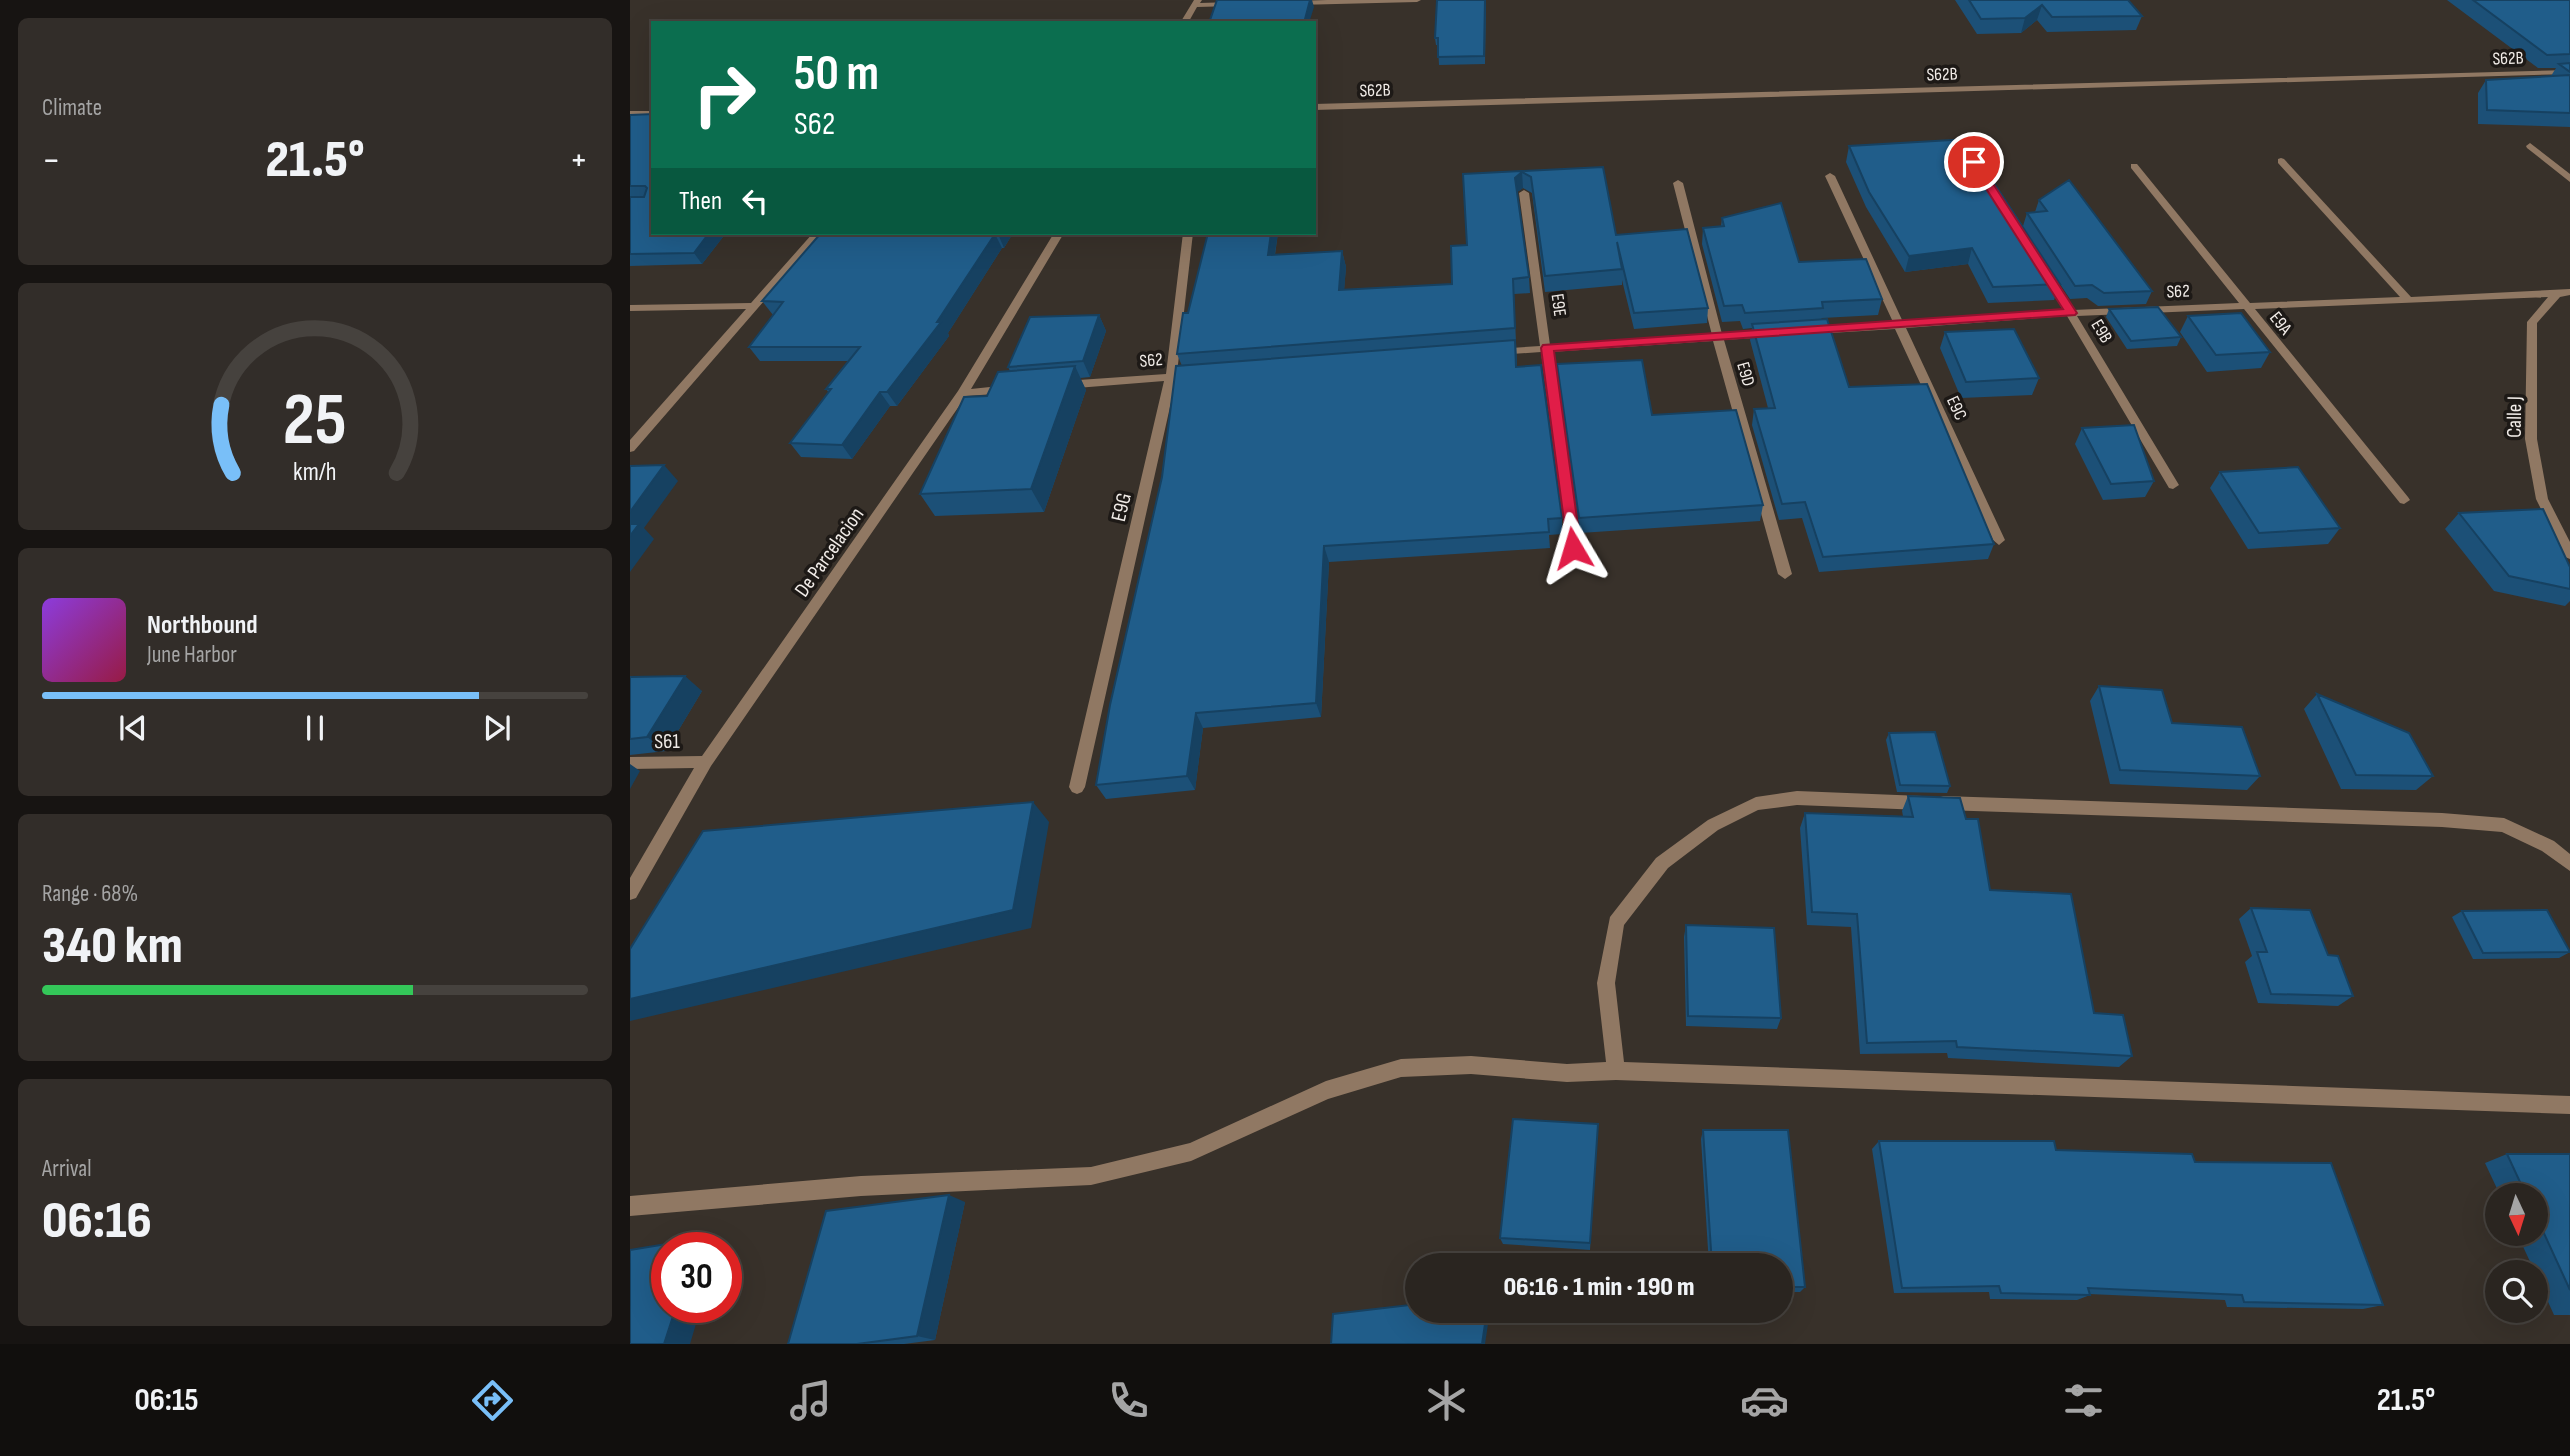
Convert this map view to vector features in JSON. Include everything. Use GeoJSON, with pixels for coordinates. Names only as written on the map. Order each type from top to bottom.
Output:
{"type":"FeatureCollection","features":[{"type":"Feature","properties":{"kind":"street"},"geometry":{"type":"LineString","coordinates":[[1292,3],[1417,0]]}},
{"type":"Feature","properties":{"kind":"street"},"geometry":{"type":"LineString","coordinates":[[1185,21],[1196,2],[1236,4]]}},
{"type":"Feature","properties":{"kind":"street","name":"S62B"},"geometry":{"type":"LineString","coordinates":[[1316,107],[2570,72]]}},
{"type":"Feature","properties":{"kind":"street"},"geometry":{"type":"LineString","coordinates":[[630,114],[651,114]]}},
{"type":"Feature","properties":{"kind":"street"},"geometry":{"type":"LineString","coordinates":[[2530,146],[2570,179]]}},
{"type":"Feature","properties":{"kind":"street"},"geometry":{"type":"LineString","coordinates":[[2281,161],[2407,298]]}},
{"type":"Feature","properties":{"kind":"street","name":"E9A"},"geometry":{"type":"LineString","coordinates":[[2134,166],[2404,500]]}},
{"type":"Feature","properties":{"kind":"street","name":"E9C"},"geometry":{"type":"LineString","coordinates":[[1830,176],[1998,540]]}},
{"type":"Feature","properties":{"kind":"street","name":"E9D"},"geometry":{"type":"LineString","coordinates":[[1678,183],[1718,338],[1785,573]]}},
{"type":"Feature","properties":{"kind":"street","name":"E9E"},"geometry":{"type":"LineString","coordinates":[[1524,193],[1573,548]]}},
{"type":"Feature","properties":{"kind":"street"},"geometry":{"type":"LineString","coordinates":[[632,444],[816,235]]}},
{"type":"Feature","properties":{"kind":"street","name":"De Parcelacion"},"geometry":{"type":"LineString","coordinates":[[630,893],[706,762],[963,393],[1058,235]]}},
{"type":"Feature","properties":{"kind":"street","name":"E9G"},"geometry":{"type":"LineString","coordinates":[[1077,787],[1171,376],[1188,235]]}},
{"type":"Feature","properties":{"kind":"street","name":"E9B"},"geometry":{"type":"LineString","coordinates":[[2041,266],[2174,485]]}},
{"type":"Feature","properties":{"kind":"street","name":"S62"},"geometry":{"type":"LineString","coordinates":[[1808,332],[2071,313],[2564,293]]}},
{"type":"Feature","properties":{"kind":"street","name":"Calle J"},"geometry":{"type":"LineString","coordinates":[[2564,293],[2532,322],[2531,439],[2542,499],[2570,555]]}},
{"type":"Feature","properties":{"kind":"street"},"geometry":{"type":"LineString","coordinates":[[630,308],[755,306]]}},
{"type":"Feature","properties":{"kind":"street"},"geometry":{"type":"LineString","coordinates":[[1482,354],[1782,334]]}},
{"type":"Feature","properties":{"kind":"street","name":"S62"},"geometry":{"type":"LineString","coordinates":[[1046,386],[1212,373]]}},
{"type":"Feature","properties":{"kind":"street"},"geometry":{"type":"LineString","coordinates":[[963,393],[1018,389]]}},
{"type":"Feature","properties":{"kind":"street","name":"S61"},"geometry":{"type":"LineString","coordinates":[[630,763],[706,762]]}},
{"type":"Feature","properties":{"kind":"street"},"geometry":{"type":"LineString","coordinates":[[1616,1071],[1606,983],[1616,922],[1662,863],[1713,825],[1756,804],[1797,798],[2455,821],[2504,825],[2548,846],[2570,864]]}},
{"type":"Feature","properties":{"kind":"street"},"geometry":{"type":"LineString","coordinates":[[630,1206],[861,1186],[1091,1176],[1191,1152],[1326,1090],[1401,1068],[1471,1065],[1567,1073],[1616,1071],[2570,1105]]}},
{"type":"Feature","properties":{"kind":"building"},"geometry":{"type":"Polygon","coordinates":[[[1217,0],[1310,0],[1305,21],[1210,21],[1217,0]]]}},
{"type":"Feature","properties":{"kind":"building"},"geometry":{"type":"Polygon","coordinates":[[[1437,0],[1485,0],[1484,56],[1438,57],[1438,38],[1435,38],[1437,0]]]}},
{"type":"Feature","properties":{"kind":"building"},"geometry":{"type":"Polygon","coordinates":[[[1969,0],[2128,0],[2142,16],[2052,17],[2042,5],[2025,18],[1981,19],[1969,0]]]}},
{"type":"Feature","properties":{"kind":"building"},"geometry":{"type":"Polygon","coordinates":[[[2473,0],[2570,0],[2570,54],[2547,55],[2473,0]]]}},
{"type":"Feature","properties":{"kind":"building"},"geometry":{"type":"Polygon","coordinates":[[[2570,63],[2570,72],[2559,64],[2570,63]]]}},
{"type":"Feature","properties":{"kind":"building"},"geometry":{"type":"Polygon","coordinates":[[[2570,75],[2570,113],[2487,110],[2486,80],[2570,75]]]}},
{"type":"Feature","properties":{"kind":"building"},"geometry":{"type":"Polygon","coordinates":[[[651,114],[651,235],[708,235],[694,253],[630,254],[630,197],[644,197],[647,188],[630,186],[630,115],[651,114]]]}},
{"type":"Feature","properties":{"kind":"building"},"geometry":{"type":"Polygon","coordinates":[[[1969,139],[1971,148],[2060,284],[1993,287],[1972,248],[1909,256],[1869,192],[1849,146],[1969,139]]]}},
{"type":"Feature","properties":{"kind":"building"},"geometry":{"type":"Polygon","coordinates":[[[1603,167],[1616,235],[1687,229],[1708,308],[1634,313],[1617,242],[1622,269],[1545,276],[1531,177],[1522,172],[1515,178],[1529,277],[1513,279],[1515,328],[1177,354],[1183,313],[1188,313],[1208,235],[1271,235],[1268,255],[1342,251],[1339,290],[1452,284],[1451,246],[1467,245],[1463,174],[1603,167]]]}},
{"type":"Feature","properties":{"kind":"building"},"geometry":{"type":"Polygon","coordinates":[[[2069,180],[2152,291],[2104,293],[2092,285],[2075,286],[2027,213],[2047,211],[2039,200],[2069,180]]]}},
{"type":"Feature","properties":{"kind":"building"},"geometry":{"type":"Polygon","coordinates":[[[1781,203],[1799,262],[1866,259],[1882,299],[1822,302],[1823,308],[1745,313],[1742,305],[1724,306],[1703,228],[1724,226],[1722,218],[1781,203]]]}},
{"type":"Feature","properties":{"kind":"building"},"geometry":{"type":"Polygon","coordinates":[[[819,235],[994,235],[937,322],[941,322],[887,392],[880,392],[842,445],[790,443],[831,389],[826,389],[860,347],[749,347],[783,302],[762,301],[819,235]]]}},
{"type":"Feature","properties":{"kind":"building"},"geometry":{"type":"Polygon","coordinates":[[[2158,307],[2181,337],[2131,341],[2109,309],[2158,307]]]}},
{"type":"Feature","properties":{"kind":"building"},"geometry":{"type":"Polygon","coordinates":[[[2241,313],[2270,352],[2216,355],[2188,316],[2241,313]]]}},
{"type":"Feature","properties":{"kind":"building"},"geometry":{"type":"Polygon","coordinates":[[[1099,315],[1083,361],[1008,367],[1030,317],[1099,315]]]}},
{"type":"Feature","properties":{"kind":"building"},"geometry":{"type":"Polygon","coordinates":[[[1827,319],[1849,387],[1927,384],[1994,544],[1823,557],[1805,502],[1782,504],[1754,409],[1775,408],[1752,324],[1827,319]]]}},
{"type":"Feature","properties":{"kind":"building"},"geometry":{"type":"Polygon","coordinates":[[[2014,329],[2039,378],[1966,382],[1945,332],[2014,329]]]}},
{"type":"Feature","properties":{"kind":"building"},"geometry":{"type":"Polygon","coordinates":[[[1515,340],[1516,367],[1541,365],[1562,518],[1548,519],[1549,532],[1324,546],[1316,703],[1196,713],[1187,776],[1096,785],[1110,705],[1162,477],[1176,366],[1515,340]]]}},
{"type":"Feature","properties":{"kind":"building"},"geometry":{"type":"Polygon","coordinates":[[[1642,360],[1652,415],[1736,410],[1763,505],[1579,518],[1557,364],[1642,360]]]}},
{"type":"Feature","properties":{"kind":"building"},"geometry":{"type":"Polygon","coordinates":[[[1075,366],[1031,489],[920,494],[964,397],[987,396],[998,372],[1075,366]]]}},
{"type":"Feature","properties":{"kind":"building"},"geometry":{"type":"Polygon","coordinates":[[[2134,425],[2154,481],[2111,484],[2082,428],[2134,425]]]}},
{"type":"Feature","properties":{"kind":"building"},"geometry":{"type":"Polygon","coordinates":[[[664,465],[630,512],[630,466],[664,465]]]}},
{"type":"Feature","properties":{"kind":"building"},"geometry":{"type":"Polygon","coordinates":[[[2298,467],[2340,528],[2259,533],[2220,472],[2298,467]]]}},
{"type":"Feature","properties":{"kind":"building"},"geometry":{"type":"Polygon","coordinates":[[[2543,509],[2570,567],[2570,589],[2509,576],[2459,513],[2543,509]]]}},
{"type":"Feature","properties":{"kind":"building"},"geometry":{"type":"Polygon","coordinates":[[[630,524],[639,524],[630,536],[630,524]]]}},
{"type":"Feature","properties":{"kind":"building"},"geometry":{"type":"Polygon","coordinates":[[[685,676],[647,737],[630,739],[630,677],[685,676]]]}},
{"type":"Feature","properties":{"kind":"building"},"geometry":{"type":"Polygon","coordinates":[[[2099,686],[2162,690],[2172,723],[2242,727],[2260,776],[2120,770],[2099,686]]]}},
{"type":"Feature","properties":{"kind":"building"},"geometry":{"type":"Polygon","coordinates":[[[2317,694],[2409,733],[2433,776],[2356,775],[2317,694]]]}},
{"type":"Feature","properties":{"kind":"building"},"geometry":{"type":"Polygon","coordinates":[[[1935,732],[1950,786],[1900,785],[1889,733],[1935,732]]]}},
{"type":"Feature","properties":{"kind":"building"},"geometry":{"type":"Polygon","coordinates":[[[1908,796],[1960,798],[1966,819],[1978,819],[1990,890],[2071,894],[2094,1013],[2123,1015],[2132,1056],[1957,1047],[1956,1041],[1867,1043],[1857,914],[1812,912],[1805,813],[1913,817],[1908,796]]]}},
{"type":"Feature","properties":{"kind":"building"},"geometry":{"type":"Polygon","coordinates":[[[1033,802],[1013,910],[630,999],[630,949],[703,831],[1033,802]]]}},
{"type":"Feature","properties":{"kind":"building"},"geometry":{"type":"Polygon","coordinates":[[[2251,908],[2310,910],[2328,955],[2338,956],[2353,996],[2271,994],[2257,952],[2267,952],[2251,908]]]}},
{"type":"Feature","properties":{"kind":"building"},"geometry":{"type":"Polygon","coordinates":[[[2547,910],[2570,952],[2483,953],[2462,911],[2547,910]]]}},
{"type":"Feature","properties":{"kind":"building"},"geometry":{"type":"Polygon","coordinates":[[[1686,925],[1774,928],[1781,1018],[1688,1016],[1686,925]]]}},
{"type":"Feature","properties":{"kind":"building"},"geometry":{"type":"Polygon","coordinates":[[[1513,1119],[1598,1124],[1590,1243],[1500,1238],[1513,1119]]]}},
{"type":"Feature","properties":{"kind":"building"},"geometry":{"type":"Polygon","coordinates":[[[1703,1130],[1788,1130],[1805,1287],[1793,1287],[1793,1253],[1711,1253],[1703,1130]]]}},
{"type":"Feature","properties":{"kind":"building"},"geometry":{"type":"Polygon","coordinates":[[[1879,1141],[2054,1141],[2056,1150],[2192,1154],[2195,1162],[2331,1163],[2383,1305],[2244,1302],[2242,1295],[2088,1288],[2090,1295],[2001,1293],[1999,1286],[1902,1288],[1879,1141]]]}},
{"type":"Feature","properties":{"kind":"building"},"geometry":{"type":"Polygon","coordinates":[[[2507,1154],[2570,1154],[2570,1290],[2548,1242],[2548,1183],[2520,1183],[2507,1154]]]}},
{"type":"Feature","properties":{"kind":"building"},"geometry":{"type":"Polygon","coordinates":[[[949,1195],[917,1336],[857,1344],[788,1344],[826,1211],[949,1195]]]}},
{"type":"Feature","properties":{"kind":"building"},"geometry":{"type":"Polygon","coordinates":[[[651,1247],[651,1323],[671,1323],[664,1344],[630,1344],[630,1250],[651,1247]]]}},
{"type":"Feature","properties":{"kind":"building"},"geometry":{"type":"Polygon","coordinates":[[[1405,1306],[1405,1323],[1485,1323],[1482,1344],[1331,1344],[1333,1314],[1405,1306]]]}},
{"type":"Feature","properties":{"kind":"route"},"geometry":{"type":"LineString","coordinates":[[1573,548],[1547,348],[2071,313],[1974,162]]}}]}
